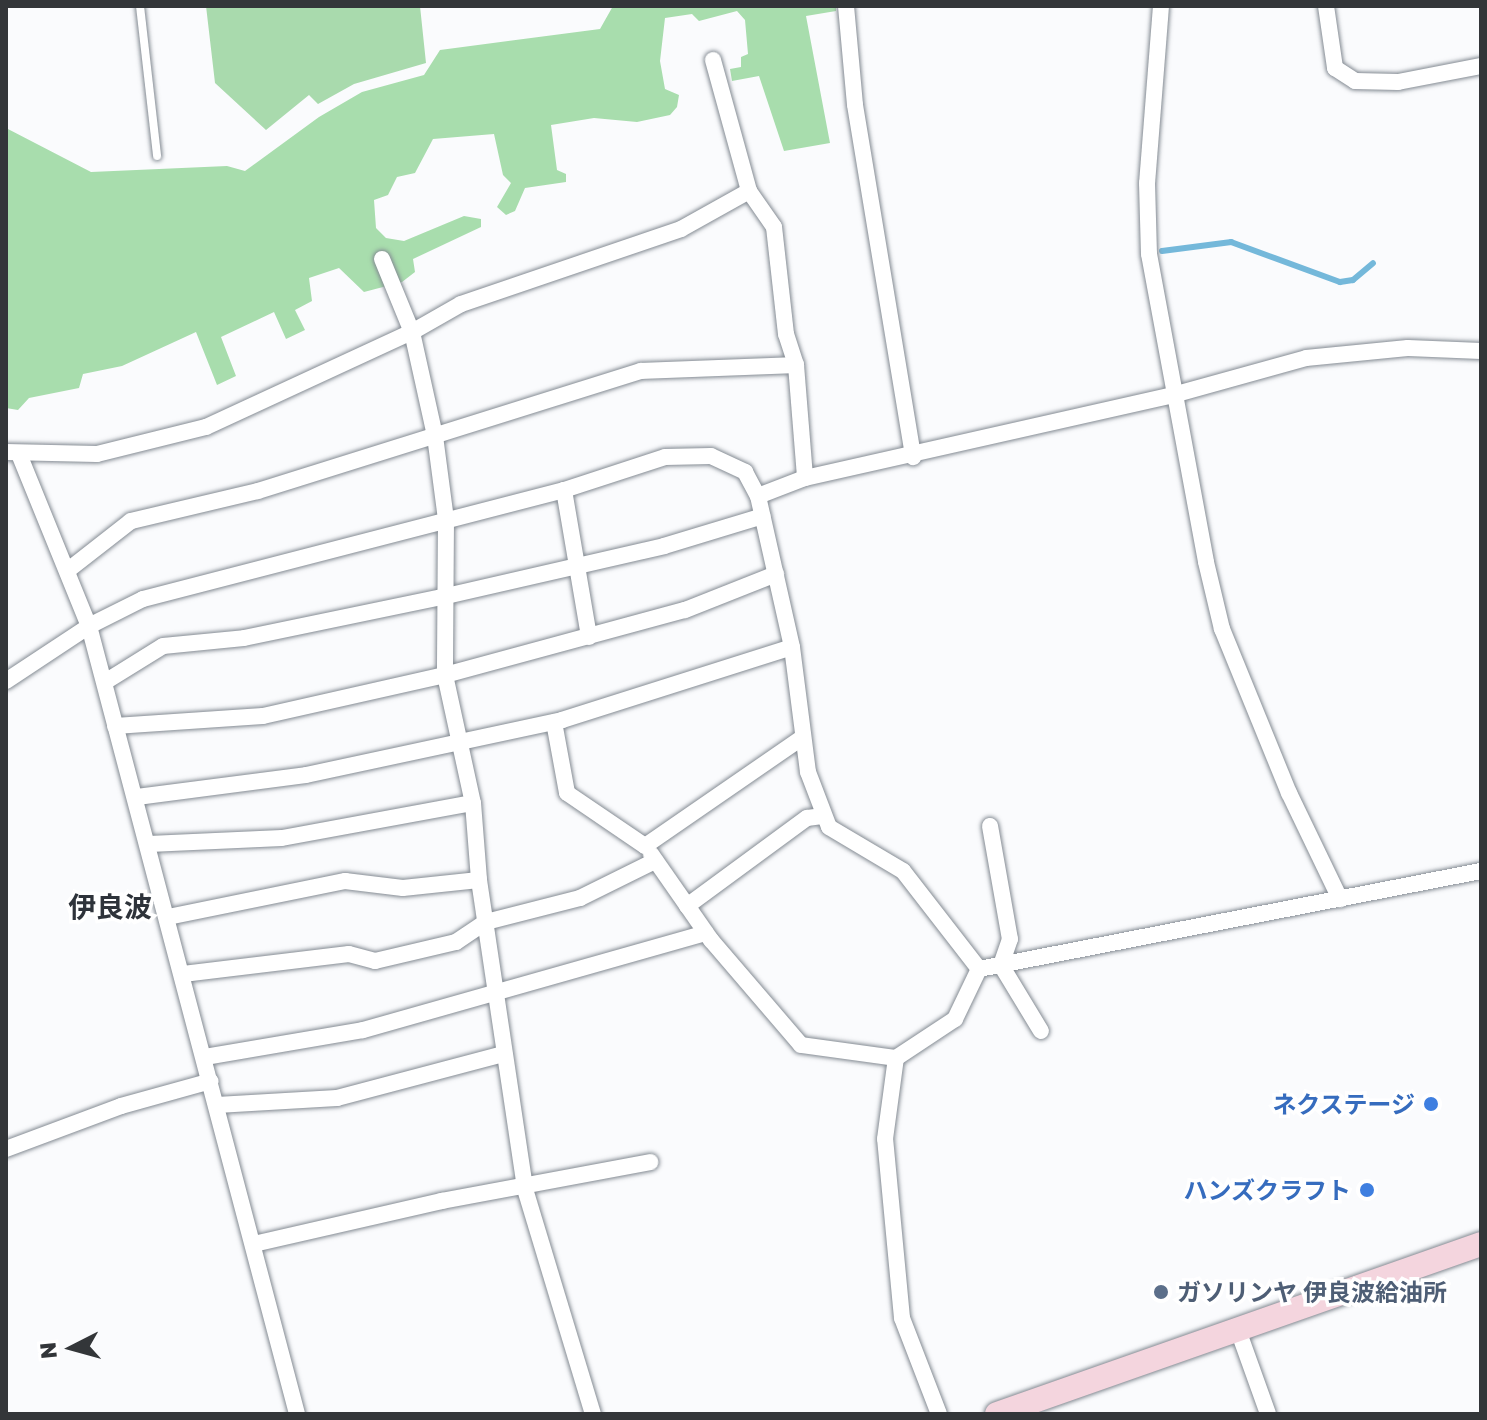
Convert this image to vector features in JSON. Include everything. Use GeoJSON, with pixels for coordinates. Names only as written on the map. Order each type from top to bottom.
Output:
{"type":"FeatureCollection","features":[{"type":"Feature","properties":{"kind":"main road"},"geometry":{"type":"LineString","coordinates":[[997,1414],[1481,1244]]}},
{"type":"Feature","properties":{"kind":"street"},"geometry":{"type":"LineString","coordinates":[[846,6],[855,105],[913,457]]}},
{"type":"Feature","properties":{"kind":"street"},"geometry":{"type":"LineString","coordinates":[[1161,6],[1147,183],[1149,254],[1173,395],[1222,629],[1289,793],[1340,899]]}},
{"type":"Feature","properties":{"kind":"street"},"geometry":{"type":"LineString","coordinates":[[1326,6],[1335,68],[1355,81],[1398,82],[1481,66]]}},
{"type":"Feature","properties":{"kind":"street"},"geometry":{"type":"LineString","coordinates":[[713,60],[749,191],[774,227],[786,334],[796,365],[805,478]]}},
{"type":"Feature","properties":{"kind":"street"},"geometry":{"type":"LineString","coordinates":[[297,1414],[137,797],[89,626],[13,453],[97,454],[206,427],[412,332],[461,304],[681,229],[749,191]]}},
{"type":"Feature","properties":{"kind":"street"},"geometry":{"type":"LineString","coordinates":[[382,259],[412,332],[435,436],[446,520],[442,597],[445,675],[473,803],[479,880],[525,1189],[593,1414]]}},
{"type":"Feature","properties":{"kind":"street"},"geometry":{"type":"LineString","coordinates":[[758,496],[805,478],[913,457],[1173,395],[1306,358],[1408,348],[1481,351]]}},
{"type":"Feature","properties":{"kind":"street"},"geometry":{"type":"LineString","coordinates":[[67,571],[131,521],[258,491],[641,371],[796,365]]}},
{"type":"Feature","properties":{"kind":"street"},"geometry":{"type":"LineString","coordinates":[[6,681],[89,626],[143,599],[564,490],[665,457],[711,456],[745,472],[758,496],[792,647],[808,772],[829,827],[903,871],[979,969]]}},
{"type":"Feature","properties":{"kind":"street"},"geometry":{"type":"LineString","coordinates":[[564,490],[589,637]]}},
{"type":"Feature","properties":{"kind":"street"},"geometry":{"type":"LineString","coordinates":[[105,682],[163,646],[244,638],[442,597],[763,516]]}},
{"type":"Feature","properties":{"kind":"street"},"geometry":{"type":"LineString","coordinates":[[115,726],[263,716],[445,675],[685,610],[776,574]]}},
{"type":"Feature","properties":{"kind":"street"},"geometry":{"type":"LineString","coordinates":[[137,797],[306,775],[554,722],[792,647]]}},
{"type":"Feature","properties":{"kind":"street"},"geometry":{"type":"LineString","coordinates":[[554,722],[567,793],[645,846],[706,933],[801,1045],[896,1058],[955,1019],[979,969]]}},
{"type":"Feature","properties":{"kind":"street"},"geometry":{"type":"LineString","coordinates":[[645,846],[803,737]]}},
{"type":"Feature","properties":{"kind":"street"},"geometry":{"type":"LineString","coordinates":[[149,844],[282,838],[473,803]]}},
{"type":"Feature","properties":{"kind":"street"},"geometry":{"type":"LineString","coordinates":[[687,906],[807,818],[824,816]]}},
{"type":"Feature","properties":{"kind":"street"},"geometry":{"type":"LineString","coordinates":[[990,826],[1010,939],[1001,965]]}},
{"type":"Feature","properties":{"kind":"street"},"geometry":{"type":"LineString","coordinates":[[183,974],[349,954],[375,961],[456,942],[486,922],[580,898],[655,861]]}},
{"type":"Feature","properties":{"kind":"street"},"geometry":{"type":"LineString","coordinates":[[979,969],[1481,871]]}},
{"type":"Feature","properties":{"kind":"street"},"geometry":{"type":"LineString","coordinates":[[168,917],[345,881],[403,888],[479,880]]}},
{"type":"Feature","properties":{"kind":"street"},"geometry":{"type":"LineString","coordinates":[[205,1057],[363,1030],[706,933]]}},
{"type":"Feature","properties":{"kind":"street"},"geometry":{"type":"LineString","coordinates":[[1001,965],[1041,1031]]}},
{"type":"Feature","properties":{"kind":"street"},"geometry":{"type":"LineString","coordinates":[[217,1105],[337,1098],[503,1054]]}},
{"type":"Feature","properties":{"kind":"street"},"geometry":{"type":"LineString","coordinates":[[896,1058],[885,1139],[902,1318],[939,1414]]}},
{"type":"Feature","properties":{"kind":"street"},"geometry":{"type":"LineString","coordinates":[[6,1149],[106,1111],[211,1081]]}},
{"type":"Feature","properties":{"kind":"street"},"geometry":{"type":"LineString","coordinates":[[254,1244],[442,1201],[525,1189],[650,1162]]}},
{"type":"Feature","properties":{"kind":"street"},"geometry":{"type":"LineString","coordinates":[[1238,1330],[1268,1414]]}},
{"type":"Feature","properties":{"kind":"lane"},"geometry":{"type":"LineString","coordinates":[[140,6],[157,156]]}},
{"type":"Feature","properties":{"kind":"green space"},"geometry":{"type":"Polygon","coordinates":[[[206,6],[420,6],[426,63],[354,84],[318,104],[309,95],[266,130],[215,83],[206,6]]]}},
{"type":"Feature","properties":{"kind":"green space"},"geometry":{"type":"Polygon","coordinates":[[[613,6],[836,6],[836,11],[806,16],[830,143],[784,151],[759,76],[732,81],[730,69],[741,67],[741,57],[748,54],[745,20],[737,11],[699,21],[692,14],[665,18],[660,61],[665,89],[679,95],[677,107],[670,115],[637,122],[594,118],[551,125],[557,170],[566,174],[566,182],[525,188],[515,211],[506,215],[497,207],[511,183],[503,175],[494,134],[433,139],[415,173],[397,177],[388,195],[374,200],[376,228],[386,238],[404,241],[464,216],[481,219],[481,227],[413,259],[415,272],[402,282],[364,292],[339,268],[309,278],[312,301],[295,310],[305,330],[286,339],[274,312],[221,337],[236,376],[217,385],[196,332],[122,366],[83,374],[79,388],[29,398],[18,410],[6,408],[6,128],[91,172],[227,166],[245,171],[319,117],[362,92],[424,75],[440,50],[600,29],[613,6]]]}},
{"type":"Feature","properties":{"kind":"waterway"},"geometry":{"type":"LineString","coordinates":[[1162,251],[1231,242],[1340,282],[1353,280],[1373,263]]}},
{"type":"Feature","properties":{"kind":"place","name":"ネクステージ"},"geometry":{"type":"Point","coordinates":[1431,1104]}},
{"type":"Feature","properties":{"kind":"place","name":"ハンズクラフト"},"geometry":{"type":"Point","coordinates":[1367,1190]}},
{"type":"Feature","properties":{"kind":"place","name":"ガソリンヤ 伊良波給油所"},"geometry":{"type":"Point","coordinates":[1161,1292]}},
{"type":"Feature","properties":{"kind":"district","name":"伊良波"},"geometry":{"type":"Point","coordinates":[110,907]}}]}
